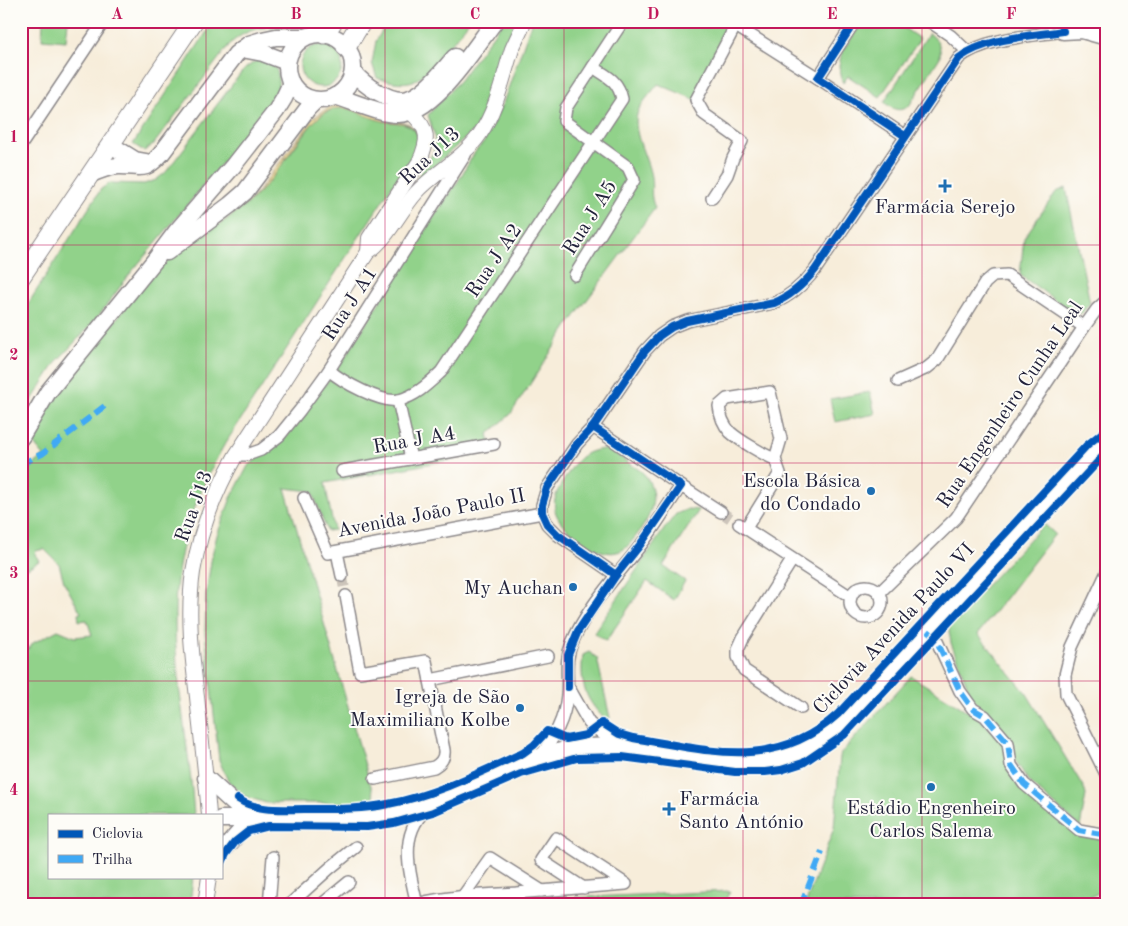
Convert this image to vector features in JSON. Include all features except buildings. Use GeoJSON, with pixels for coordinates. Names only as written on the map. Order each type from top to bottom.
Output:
{"type":"FeatureCollection","features":[{"type":"Feature","properties":{"kind":"highway"},"geometry":{"type":"LineString","coordinates":[[346,47],[362,21]]}},
{"type":"Feature","properties":{"kind":"main road"},"geometry":{"type":"LineString","coordinates":[[21,277],[194,21]]}},
{"type":"Feature","properties":{"kind":"main road"},"geometry":{"type":"LineString","coordinates":[[353,72],[363,83],[384,95],[401,100],[413,97],[432,83],[482,21]]}},
{"type":"Feature","properties":{"kind":"main road"},"geometry":{"type":"LineString","coordinates":[[336,96],[383,112],[398,114],[410,112],[424,106],[442,89],[495,21]]}},
{"type":"Feature","properties":{"kind":"main road"},"geometry":{"type":"LineString","coordinates":[[1062,26],[1087,26],[1107,37]]}},
{"type":"Feature","properties":{"kind":"main road"},"geometry":{"type":"LineString","coordinates":[[91,174],[105,168],[145,167],[156,160],[232,59],[242,49],[268,38],[304,37],[328,28],[346,47],[352,59],[353,72],[350,82],[336,96],[326,100],[316,100],[306,97],[290,83],[287,73],[287,62],[293,48],[304,37]]}},
{"type":"Feature","properties":{"kind":"main road"},"geometry":{"type":"LineString","coordinates":[[242,49],[263,53],[287,62]]}},
{"type":"Feature","properties":{"kind":"main road"},"geometry":{"type":"LineString","coordinates":[[21,437],[48,392],[176,232],[260,132],[284,98],[290,83]]}},
{"type":"Feature","properties":{"kind":"main road"},"geometry":{"type":"LineString","coordinates":[[155,260],[245,192],[316,100]]}},
{"type":"Feature","properties":{"kind":"main road"},"geometry":{"type":"LineString","coordinates":[[111,145],[135,160],[143,162],[156,160]]}},
{"type":"Feature","properties":{"kind":"main road"},"geometry":{"type":"LineString","coordinates":[[111,145],[118,160],[127,166]]}},
{"type":"Feature","properties":{"kind":"main road"},"geometry":{"type":"LineString","coordinates":[[222,819],[366,817],[399,812],[436,802],[540,757],[576,748],[619,747],[744,762],[769,760],[800,752],[836,729],[1082,463],[1107,440]]}},
{"type":"Feature","properties":{"kind":"main road"},"geometry":{"type":"LineString","coordinates":[[206,778],[251,819]]}},
{"type":"Feature","properties":{"kind":"main road"},"geometry":{"type":"LineString","coordinates":[[222,852],[251,819]]}},
{"type":"Feature","properties":{"kind":"street"},"geometry":{"type":"LineString","coordinates":[[21,145],[104,21]]}},
{"type":"Feature","properties":{"kind":"street","name":"Rua J13"},"geometry":{"type":"LineString","coordinates":[[209,814],[192,655],[190,613],[197,551],[209,512],[236,455],[368,252],[377,246],[401,211],[417,192],[480,134],[501,88],[513,48],[525,21]]}},
{"type":"Feature","properties":{"kind":"street","name":"Rua J A5"},"geometry":{"type":"LineString","coordinates":[[575,275],[634,180],[628,167],[564,121],[566,108],[623,21]]}},
{"type":"Feature","properties":{"kind":"street"},"geometry":{"type":"LineString","coordinates":[[818,78],[855,21]]}},
{"type":"Feature","properties":{"kind":"street"},"geometry":{"type":"LineString","coordinates":[[929,21],[951,36],[968,52]]}},
{"type":"Feature","properties":{"kind":"street"},"geometry":{"type":"LineString","coordinates":[[712,198],[727,175],[732,158],[742,141],[704,114],[696,100],[734,23],[905,136]]}},
{"type":"Feature","properties":{"kind":"street"},"geometry":{"type":"LineString","coordinates":[[616,574],[558,536],[542,513],[542,505],[547,488],[577,444],[594,426],[645,351],[667,330],[687,321],[774,303],[800,288],[815,270],[955,62],[968,52],[989,44],[1062,26]]}},
{"type":"Feature","properties":{"kind":"street","name":"Rua J A2"},"geometry":{"type":"LineString","coordinates":[[398,400],[422,390],[441,372],[622,99],[620,88],[593,66]]}},
{"type":"Feature","properties":{"kind":"street","name":"Rua J13"},"geometry":{"type":"LineString","coordinates":[[368,252],[369,238],[419,162],[427,142],[426,132],[417,118],[410,112]]}},
{"type":"Feature","properties":{"kind":"street","name":"Rua J A1"},"geometry":{"type":"LineString","coordinates":[[236,455],[247,455],[261,450],[279,436],[300,410],[329,370],[448,184],[470,145]]}},
{"type":"Feature","properties":{"kind":"street"},"geometry":{"type":"LineString","coordinates":[[898,381],[927,368],[937,360],[985,283],[993,276],[1007,274],[1084,327]]}},
{"type":"Feature","properties":{"kind":"street","name":"Rua Engenheiro Cunha Leal"},"geometry":{"type":"LineString","coordinates":[[878,593],[956,518],[1084,327],[1097,309],[1107,300]]}},
{"type":"Feature","properties":{"kind":"street"},"geometry":{"type":"LineString","coordinates":[[329,370],[336,376],[371,395],[398,400],[411,459]]}},
{"type":"Feature","properties":{"kind":"street"},"geometry":{"type":"LineString","coordinates":[[775,459],[767,456],[731,432],[720,417],[719,406],[727,399],[770,392],[781,439],[775,459],[780,474],[742,526],[851,597]]}},
{"type":"Feature","properties":{"kind":"street"},"geometry":{"type":"LineString","coordinates":[[594,426],[721,512]]}},
{"type":"Feature","properties":{"kind":"street","name":"Rua J A4"},"geometry":{"type":"LineString","coordinates":[[342,471],[494,444]]}},
{"type":"Feature","properties":{"kind":"street"},"geometry":{"type":"LineString","coordinates":[[540,757],[560,724],[565,708],[568,687],[566,664],[572,643],[578,631],[616,574],[640,545],[680,486]]}},
{"type":"Feature","properties":{"kind":"street","name":"Avenida João Paulo II"},"geometry":{"type":"LineString","coordinates":[[304,498],[328,553],[542,513]]}},
{"type":"Feature","properties":{"kind":"street"},"geometry":{"type":"LineString","coordinates":[[337,552],[342,576]]}},
{"type":"Feature","properties":{"kind":"street"},"geometry":{"type":"LineString","coordinates":[[792,560],[743,638],[738,649],[738,657],[744,670],[801,708]]}},
{"type":"Feature","properties":{"kind":"street"},"geometry":{"type":"LineString","coordinates":[[1107,572],[1072,647],[1065,675],[1066,694],[1107,776]]}},
{"type":"Feature","properties":{"kind":"street"},"geometry":{"type":"LineString","coordinates":[[868,586],[874,588],[881,597],[880,607],[873,616],[866,618],[860,616],[854,613],[851,608],[851,597],[855,590],[861,587],[868,586]]}},
{"type":"Feature","properties":{"kind":"street"},"geometry":{"type":"LineString","coordinates":[[346,596],[360,672],[426,661],[444,750],[443,758],[434,767],[375,779]]}},
{"type":"Feature","properties":{"kind":"street"},"geometry":{"type":"LineString","coordinates":[[928,631],[935,637],[960,692],[973,710],[985,716],[1008,743],[1011,765],[1024,784],[1079,830],[1107,834]]}},
{"type":"Feature","properties":{"kind":"street"},"geometry":{"type":"LineString","coordinates":[[430,680],[548,656]]}},
{"type":"Feature","properties":{"kind":"street"},"geometry":{"type":"LineString","coordinates":[[568,687],[589,723],[619,747]]}},
{"type":"Feature","properties":{"kind":"street"},"geometry":{"type":"LineString","coordinates":[[436,802],[420,816],[413,826],[409,838],[409,864],[417,904],[440,898],[584,888],[626,884],[556,838],[541,860],[584,888]]}},
{"type":"Feature","properties":{"kind":"street"},"geometry":{"type":"LineString","coordinates":[[289,905],[356,847]]}},
{"type":"Feature","properties":{"kind":"street"},"geometry":{"type":"LineString","coordinates":[[269,905],[273,857]]}},
{"type":"Feature","properties":{"kind":"street"},"geometry":{"type":"LineString","coordinates":[[463,896],[490,858],[542,891]]}},
{"type":"Feature","properties":{"kind":"street"},"geometry":{"type":"LineString","coordinates":[[205,905],[209,878]]}},
{"type":"Feature","properties":{"kind":"street"},"geometry":{"type":"LineString","coordinates":[[321,905],[349,882]]}},
{"type":"Feature","properties":{"kind":"green space"},"geometry":{"type":"Polygon","coordinates":[[[43,21],[68,21],[66,41],[42,39],[43,21]]]}},
{"type":"Feature","properties":{"kind":"green space"},"geometry":{"type":"Polygon","coordinates":[[[214,21],[318,21],[294,27],[261,28],[240,36],[229,45],[153,145],[144,151],[133,144],[214,21]]]}},
{"type":"Feature","properties":{"kind":"green space"},"geometry":{"type":"Polygon","coordinates":[[[388,21],[469,21],[426,72],[413,81],[404,83],[377,78],[372,63],[376,41],[388,21]]]}},
{"type":"Feature","properties":{"kind":"green space"},"geometry":{"type":"Polygon","coordinates":[[[503,21],[520,21],[498,83],[480,125],[413,185],[434,151],[435,137],[428,115],[460,80],[503,21]]]}},
{"type":"Feature","properties":{"kind":"green space"},"geometry":{"type":"Polygon","coordinates":[[[532,21],[738,21],[696,100],[658,84],[639,109],[636,125],[652,181],[652,199],[655,208],[567,327],[510,415],[488,434],[493,452],[325,483],[334,530],[327,531],[312,491],[285,488],[375,800],[346,803],[266,803],[244,796],[228,781],[219,760],[205,633],[206,594],[217,535],[231,498],[248,466],[285,438],[345,358],[414,246],[457,183],[475,152],[484,142],[503,103],[532,21]]]}},
{"type":"Feature","properties":{"kind":"green space"},"geometry":{"type":"Polygon","coordinates":[[[864,21],[894,21],[920,39],[880,97],[848,76],[843,83],[839,66],[842,51],[864,21]]]}},
{"type":"Feature","properties":{"kind":"green space"},"geometry":{"type":"Polygon","coordinates":[[[929,33],[938,43],[940,57],[909,106],[899,110],[893,108],[884,102],[929,33]]]}},
{"type":"Feature","properties":{"kind":"green space"},"geometry":{"type":"Polygon","coordinates":[[[325,45],[333,48],[339,54],[342,66],[339,78],[333,84],[317,87],[309,84],[303,78],[300,62],[303,54],[309,48],[325,45]]]}},
{"type":"Feature","properties":{"kind":"green space"},"geometry":{"type":"Polygon","coordinates":[[[257,60],[274,65],[278,73],[278,89],[227,157],[129,275],[94,322],[57,361],[21,417],[21,315],[101,189],[110,183],[144,184],[156,180],[166,172],[241,73],[257,60]]]}},
{"type":"Feature","properties":{"kind":"green space"},"geometry":{"type":"Polygon","coordinates":[[[336,108],[353,109],[384,121],[407,125],[415,131],[418,138],[418,146],[411,162],[394,183],[223,447],[203,487],[188,527],[178,570],[175,639],[194,814],[48,814],[48,878],[193,878],[190,905],[21,905],[21,644],[29,649],[33,643],[58,630],[75,637],[92,635],[87,620],[79,621],[78,614],[81,613],[64,582],[59,564],[44,549],[36,551],[35,554],[39,561],[21,572],[21,528],[25,523],[21,517],[21,475],[44,456],[29,438],[54,396],[153,274],[179,251],[250,202],[275,174],[314,121],[324,113],[336,108]]]}},
{"type":"Feature","properties":{"kind":"green space"},"geometry":{"type":"Polygon","coordinates":[[[1066,188],[1090,303],[1082,313],[1075,314],[1020,275],[1024,238],[1056,192],[1066,188]]]}},
{"type":"Feature","properties":{"kind":"green space"},"geometry":{"type":"Polygon","coordinates":[[[870,392],[875,414],[835,422],[830,399],[870,392]]]}},
{"type":"Feature","properties":{"kind":"green space"},"geometry":{"type":"Polygon","coordinates":[[[605,449],[616,454],[644,474],[650,483],[653,500],[648,518],[638,534],[621,551],[609,553],[590,546],[571,533],[558,517],[554,505],[558,490],[576,462],[588,453],[605,449]]]}},
{"type":"Feature","properties":{"kind":"green space"},"geometry":{"type":"Polygon","coordinates":[[[688,509],[699,510],[663,566],[685,581],[674,600],[647,581],[606,641],[594,633],[665,528],[676,514],[688,509]]]}},
{"type":"Feature","properties":{"kind":"green space"},"geometry":{"type":"Polygon","coordinates":[[[1044,524],[1055,534],[978,634],[1027,694],[1084,788],[1086,795],[1080,827],[1029,782],[970,693],[951,643],[949,631],[950,624],[1044,524]]]}},
{"type":"Feature","properties":{"kind":"green space"},"geometry":{"type":"Polygon","coordinates":[[[589,652],[597,658],[610,718],[608,722],[589,700],[583,684],[583,655],[589,652]]]}},
{"type":"Feature","properties":{"kind":"green space","name":"Estádio Engenheiro Carlos Salema"},"geometry":{"type":"Polygon","coordinates":[[[911,676],[980,719],[1006,745],[1008,767],[1075,830],[1107,836],[1107,889],[1073,905],[805,905],[834,828],[841,753],[911,676]]]}},
{"type":"Feature","properties":{"kind":"green space"},"geometry":{"type":"Polygon","coordinates":[[[730,891],[723,905],[446,905],[450,903],[730,891]]]}},
{"type":"Feature","properties":{"kind":"sand"},"geometry":{"type":"Polygon","coordinates":[[[342,104],[409,124],[418,132],[421,138],[420,148],[399,184],[394,183],[410,162],[418,144],[418,136],[414,129],[406,124],[382,121],[347,108],[333,109],[326,112],[313,123],[270,181],[257,195],[219,224],[258,192],[312,119],[329,107],[342,104]]]}},
{"type":"Feature","properties":{"kind":"tunnel"},"geometry":{"type":"LineString","coordinates":[[721,512],[739,524]]}},
{"type":"Feature","properties":{"kind":"tunnel"},"geometry":{"type":"LineString","coordinates":[[342,576],[346,596]]}},
{"type":"Feature","properties":{"kind":"marked path"},"geometry":{"type":"LineString","coordinates":[[21,464],[42,454],[106,405]]}},
{"type":"Feature","properties":{"kind":"marked path"},"geometry":{"type":"LineString","coordinates":[[928,631],[935,637],[960,691],[973,709],[985,716],[1008,743],[1011,765],[1024,784],[1079,830],[1107,835]]}},
{"type":"Feature","properties":{"kind":"marked path"},"geometry":{"type":"LineString","coordinates":[[801,905],[822,852]]}},
{"type":"Feature","properties":{"kind":"cycle path"},"geometry":{"type":"LineString","coordinates":[[855,21],[818,78],[905,136]]}},
{"type":"Feature","properties":{"kind":"cycle path"},"geometry":{"type":"LineString","coordinates":[[616,575],[558,535],[547,524],[542,513],[542,505],[547,488],[577,444],[593,427],[645,351],[659,336],[672,327],[687,321],[774,303],[791,293],[815,270],[959,58],[969,51],[995,42],[1063,31]]}},
{"type":"Feature","properties":{"kind":"cycle path"},"geometry":{"type":"LineString","coordinates":[[568,687],[568,655],[578,631],[681,486],[593,427]]}},
{"type":"Feature","properties":{"kind":"cycle path","name":"Ciclovia Avenida Paulo VI"},"geometry":{"type":"LineString","coordinates":[[238,799],[262,808],[279,809],[346,809],[388,804],[423,795],[473,776],[523,753],[534,745],[547,731],[566,739],[586,735],[602,723],[619,734],[633,738],[714,751],[740,752],[765,750],[790,744],[814,732],[838,714],[1087,445],[1107,429]]}},
{"type":"Feature","properties":{"kind":"cycle path"},"geometry":{"type":"LineString","coordinates":[[222,863],[235,842],[249,831],[269,826],[367,827],[394,823],[433,812],[521,774],[577,758],[622,757],[735,772],[781,770],[803,763],[844,735],[1107,452]]}},
{"type":"Feature","properties":{"kind":"place","name":"Farmácia Serejo"},"geometry":{"type":"Point","coordinates":[945,186]}},
{"type":"Feature","properties":{"kind":"place","name":"Escola Básica do Condado"},"geometry":{"type":"Point","coordinates":[871,491]}},
{"type":"Feature","properties":{"kind":"place","name":"My Auchan"},"geometry":{"type":"Point","coordinates":[573,587]}},
{"type":"Feature","properties":{"kind":"place","name":"Igreja de São Maximiliano Kolbe"},"geometry":{"type":"Point","coordinates":[520,708]}},
{"type":"Feature","properties":{"kind":"place","name":"Estádio Engenheiro Carlos Salema"},"geometry":{"type":"Point","coordinates":[931,787]}},
{"type":"Feature","properties":{"kind":"place","name":"Farmácia Santo António"},"geometry":{"type":"Point","coordinates":[669,809]}}]}
